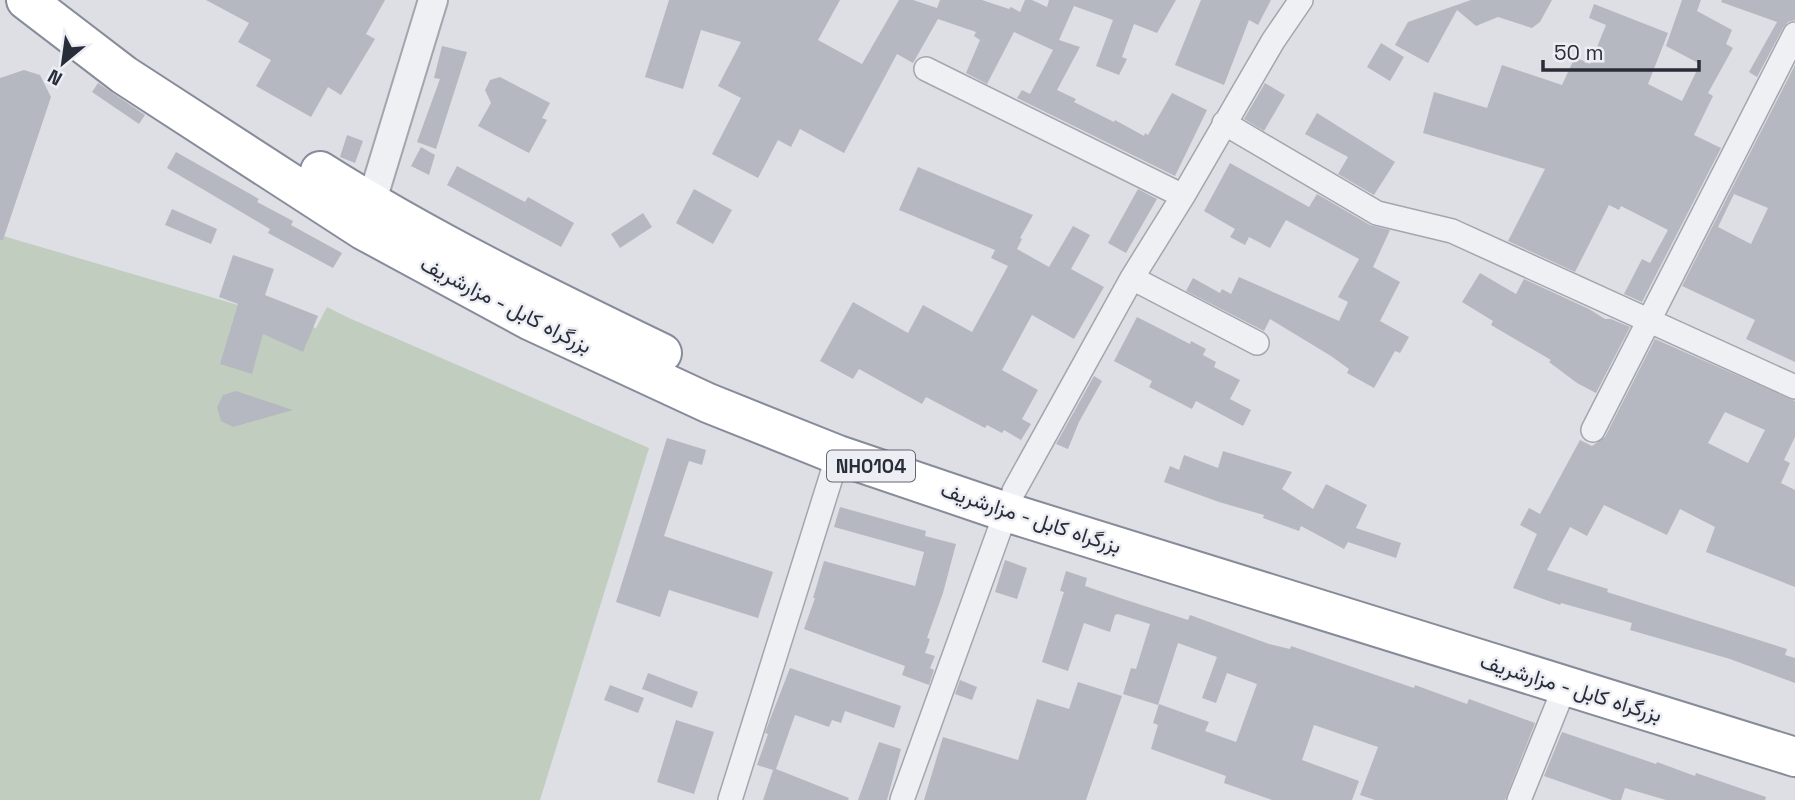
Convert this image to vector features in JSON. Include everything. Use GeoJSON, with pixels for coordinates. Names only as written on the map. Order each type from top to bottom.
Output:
{"type":"FeatureCollection","features":[{"type":"Feature","properties":{"kind":"highway","name":"بزرگراه کابل - مزارشریف"},"geometry":{"type":"LineString","coordinates":[[26,0],[124,75],[367,216],[531,321],[708,403],[838,455],[1010,501],[1795,732]]}},
{"type":"Feature","properties":{"kind":"highway","name":"بزرگراه کابل - مزارشریف"},"geometry":{"type":"LineString","coordinates":[[68,0],[367,216],[716,378],[1010,501],[1565,686],[1795,757]]}},
{"type":"Feature","properties":{"kind":"street"},"geometry":{"type":"LineString","coordinates":[[367,216],[433,0]]}},
{"type":"Feature","properties":{"kind":"street"},"geometry":{"type":"LineString","coordinates":[[902,800],[1010,501],[1132,278],[1273,41],[1301,0]]}},
{"type":"Feature","properties":{"kind":"street"},"geometry":{"type":"LineString","coordinates":[[1593,430],[1795,34]]}},
{"type":"Feature","properties":{"kind":"street"},"geometry":{"type":"LineString","coordinates":[[926,69],[1183,196]]}},
{"type":"Feature","properties":{"kind":"street"},"geometry":{"type":"LineString","coordinates":[[1224,123],[1377,213],[1452,231],[1649,323],[1795,387]]}},
{"type":"Feature","properties":{"kind":"street"},"geometry":{"type":"LineString","coordinates":[[1132,278],[1257,343]]}},
{"type":"Feature","properties":{"kind":"street"},"geometry":{"type":"LineString","coordinates":[[730,800],[838,455]]}},
{"type":"Feature","properties":{"kind":"street"},"geometry":{"type":"LineString","coordinates":[[1519,800],[1565,686]]}},
{"type":"Feature","properties":{"kind":"green space"},"geometry":{"type":"Polygon","coordinates":[[[0,235],[316,328],[327,307],[649,448],[540,800],[0,800],[0,235]]]}},
{"type":"Feature","properties":{"kind":"building"},"geometry":{"type":"Polygon","coordinates":[[[206,0],[385,0],[366,34],[375,39],[341,95],[328,87],[311,117],[256,86],[271,60],[238,42],[249,23],[206,0]]]}},
{"type":"Feature","properties":{"kind":"building"},"geometry":{"type":"Polygon","coordinates":[[[669,0],[840,0],[818,40],[862,64],[899,0],[913,0],[937,8],[940,0],[982,0],[1020,12],[1025,0],[1032,0],[1047,7],[1049,0],[1176,0],[1157,33],[1134,24],[1122,57],[1127,59],[1119,75],[1096,66],[1113,20],[1074,6],[1059,40],[1080,47],[1057,90],[1076,99],[1074,102],[1144,136],[1145,133],[1148,135],[1172,93],[1207,110],[1175,176],[1017,98],[1022,90],[1030,94],[1053,50],[1014,32],[987,84],[966,73],[980,40],[974,36],[976,32],[938,19],[913,63],[897,54],[844,153],[800,129],[791,147],[778,140],[758,178],[712,154],[741,98],[718,86],[741,42],[701,30],[683,89],[645,77],[669,0]]]}},
{"type":"Feature","properties":{"kind":"building"},"geometry":{"type":"Polygon","coordinates":[[[1201,0],[1271,0],[1258,25],[1249,20],[1224,85],[1175,65],[1201,0]]]}},
{"type":"Feature","properties":{"kind":"building"},"geometry":{"type":"Polygon","coordinates":[[[1471,0],[1552,0],[1540,22],[1532,28],[1498,17],[1476,26],[1457,10],[1428,63],[1395,45],[1408,22],[1471,0]]]}},
{"type":"Feature","properties":{"kind":"building"},"geometry":{"type":"Polygon","coordinates":[[[1682,0],[1701,0],[1697,11],[1732,30],[1726,44],[1733,48],[1708,93],[1713,96],[1694,135],[1721,148],[1642,302],[1624,294],[1642,259],[1650,263],[1668,230],[1621,206],[1619,210],[1609,205],[1575,272],[1508,241],[1545,169],[1423,133],[1434,92],[1487,108],[1502,65],[1562,85],[1575,57],[1590,64],[1606,25],[1589,18],[1594,4],[1668,33],[1648,84],[1682,101],[1700,64],[1666,46],[1682,0]]]}},
{"type":"Feature","properties":{"kind":"building"},"geometry":{"type":"Polygon","coordinates":[[[1795,0],[1795,20],[1788,22],[1783,28],[1757,77],[1749,72],[1777,22],[1721,2],[1795,0]]]}},
{"type":"Feature","properties":{"kind":"building"},"geometry":{"type":"Polygon","coordinates":[[[1381,43],[1404,57],[1390,81],[1367,67],[1381,43]]]}},
{"type":"Feature","properties":{"kind":"building"},"geometry":{"type":"Polygon","coordinates":[[[442,46],[467,52],[436,149],[417,142],[440,79],[434,78],[442,46]]]}},
{"type":"Feature","properties":{"kind":"building"},"geometry":{"type":"Polygon","coordinates":[[[1795,65],[1795,362],[1746,339],[1755,320],[1682,286],[1795,65]],[[1734,194],[1718,227],[1751,244],[1768,208],[1734,194]]]}},
{"type":"Feature","properties":{"kind":"building"},"geometry":{"type":"Polygon","coordinates":[[[24,70],[40,75],[51,97],[3,240],[0,240],[0,78],[24,70]]]}},
{"type":"Feature","properties":{"kind":"building"},"geometry":{"type":"Polygon","coordinates":[[[500,77],[550,103],[542,118],[547,120],[529,153],[478,126],[491,103],[485,90],[490,80],[500,77]]]}},
{"type":"Feature","properties":{"kind":"building"},"geometry":{"type":"Polygon","coordinates":[[[98,83],[145,115],[139,124],[92,92],[98,83]]]}},
{"type":"Feature","properties":{"kind":"building"},"geometry":{"type":"Polygon","coordinates":[[[1265,83],[1285,95],[1264,131],[1244,119],[1265,83]]]}},
{"type":"Feature","properties":{"kind":"building"},"geometry":{"type":"Polygon","coordinates":[[[1317,113],[1395,162],[1374,195],[1338,174],[1348,157],[1305,134],[1317,113]]]}},
{"type":"Feature","properties":{"kind":"building"},"geometry":{"type":"Polygon","coordinates":[[[347,135],[363,141],[355,163],[340,157],[347,135]]]}},
{"type":"Feature","properties":{"kind":"building"},"geometry":{"type":"Polygon","coordinates":[[[421,147],[435,155],[429,175],[411,166],[421,147]]]}},
{"type":"Feature","properties":{"kind":"building"},"geometry":{"type":"Polygon","coordinates":[[[176,152],[259,199],[257,202],[293,221],[291,225],[342,253],[333,268],[268,233],[270,229],[167,168],[176,152]]]}},
{"type":"Feature","properties":{"kind":"building"},"geometry":{"type":"Polygon","coordinates":[[[1230,163],[1309,207],[1317,194],[1370,225],[1390,230],[1373,267],[1400,282],[1380,321],[1409,337],[1400,353],[1395,351],[1374,388],[1347,373],[1349,369],[1331,356],[1270,319],[1264,331],[1186,291],[1193,278],[1220,293],[1222,289],[1231,294],[1239,277],[1339,321],[1348,302],[1338,297],[1359,259],[1286,220],[1270,248],[1249,237],[1245,245],[1230,237],[1235,229],[1204,211],[1230,163]]]}},
{"type":"Feature","properties":{"kind":"building"},"geometry":{"type":"Polygon","coordinates":[[[457,166],[525,202],[528,197],[574,223],[561,247],[447,185],[457,166]]]}},
{"type":"Feature","properties":{"kind":"building"},"geometry":{"type":"Polygon","coordinates":[[[918,167],[1033,215],[1017,249],[1049,267],[1073,226],[1090,235],[1071,269],[1104,287],[1074,339],[1032,315],[1002,370],[1038,390],[1022,419],[1031,424],[1021,440],[1004,430],[1002,433],[987,425],[985,428],[926,397],[922,404],[859,369],[853,379],[820,361],[853,302],[908,333],[923,305],[972,332],[1008,266],[991,258],[995,250],[899,210],[918,167]]]}},
{"type":"Feature","properties":{"kind":"building"},"geometry":{"type":"Polygon","coordinates":[[[694,189],[732,210],[713,244],[676,223],[694,189]]]}},
{"type":"Feature","properties":{"kind":"building"},"geometry":{"type":"Polygon","coordinates":[[[1138,189],[1157,199],[1126,253],[1108,243],[1138,189]]]}},
{"type":"Feature","properties":{"kind":"building"},"geometry":{"type":"Polygon","coordinates":[[[172,209],[217,229],[211,244],[165,225],[172,209]]]}},
{"type":"Feature","properties":{"kind":"building"},"geometry":{"type":"Polygon","coordinates":[[[643,213],[652,227],[620,248],[611,234],[643,213]]]}},
{"type":"Feature","properties":{"kind":"building"},"geometry":{"type":"Polygon","coordinates":[[[233,255],[274,269],[265,295],[318,316],[303,352],[263,334],[252,374],[220,364],[238,304],[219,297],[233,255]]]}},
{"type":"Feature","properties":{"kind":"building"},"geometry":{"type":"Polygon","coordinates":[[[1480,273],[1516,294],[1524,279],[1605,319],[1630,327],[1596,393],[1577,383],[1549,362],[1551,360],[1491,325],[1493,321],[1462,302],[1480,273]]]}},
{"type":"Feature","properties":{"kind":"building"},"geometry":{"type":"Polygon","coordinates":[[[1137,317],[1190,344],[1191,341],[1206,349],[1203,355],[1216,362],[1214,367],[1240,380],[1230,399],[1251,410],[1243,426],[1196,401],[1192,409],[1149,387],[1152,381],[1114,361],[1137,317]]]}},
{"type":"Feature","properties":{"kind":"building"},"geometry":{"type":"Polygon","coordinates":[[[1655,339],[1795,401],[1795,437],[1784,460],[1790,463],[1781,483],[1795,490],[1795,587],[1706,552],[1715,527],[1680,509],[1667,535],[1604,505],[1587,536],[1570,527],[1547,570],[1608,589],[1607,592],[1787,649],[1785,655],[1795,658],[1795,683],[1730,659],[1630,630],[1632,623],[1561,603],[1560,605],[1513,588],[1537,534],[1520,525],[1529,508],[1540,514],[1580,440],[1592,446],[1605,437],[1655,339]],[[1725,412],[1708,443],[1748,463],[1765,430],[1725,412]]]}},
{"type":"Feature","properties":{"kind":"building"},"geometry":{"type":"Polygon","coordinates":[[[1094,376],[1102,381],[1079,422],[1068,449],[1056,444],[1094,376]]]}},
{"type":"Feature","properties":{"kind":"building"},"geometry":{"type":"Polygon","coordinates":[[[236,391],[293,410],[233,427],[221,421],[217,407],[223,395],[236,391]]]}},
{"type":"Feature","properties":{"kind":"building"},"geometry":{"type":"Polygon","coordinates":[[[667,438],[706,450],[702,465],[689,461],[664,536],[773,572],[758,618],[669,590],[660,617],[616,602],[667,438]]]}},
{"type":"Feature","properties":{"kind":"building"},"geometry":{"type":"Polygon","coordinates":[[[1223,451],[1292,472],[1282,489],[1313,509],[1326,484],[1367,505],[1356,528],[1401,543],[1396,558],[1348,542],[1344,549],[1301,526],[1299,531],[1263,518],[1264,515],[1164,482],[1170,466],[1179,470],[1184,455],[1218,468],[1223,451]]]}},
{"type":"Feature","properties":{"kind":"building"},"geometry":{"type":"Polygon","coordinates":[[[840,507],[926,531],[925,536],[956,544],[927,638],[930,639],[925,653],[935,656],[930,668],[934,670],[929,685],[902,675],[905,666],[804,629],[824,561],[915,586],[924,552],[834,527],[840,507]]]}},
{"type":"Feature","properties":{"kind":"building"},"geometry":{"type":"Polygon","coordinates":[[[1005,560],[1027,568],[1017,599],[995,592],[1005,560]]]}},
{"type":"Feature","properties":{"kind":"building"},"geometry":{"type":"Polygon","coordinates":[[[1066,571],[1087,578],[1085,586],[1123,599],[1188,620],[1190,615],[1269,644],[1290,649],[1291,646],[1414,688],[1415,685],[1467,704],[1469,699],[1535,723],[1505,800],[1375,800],[1360,795],[1378,747],[1314,725],[1302,760],[1359,781],[1352,800],[1272,800],[1224,783],[1226,776],[1151,749],[1158,725],[1153,723],[1159,704],[1209,722],[1205,731],[1236,742],[1257,684],[1227,673],[1216,703],[1202,698],[1217,657],[1178,643],[1158,705],[1123,694],[1131,668],[1136,669],[1150,624],[1118,614],[1115,615],[1110,632],[1084,623],[1068,671],[1042,662],[1064,592],[1060,591],[1066,571]]]}},
{"type":"Feature","properties":{"kind":"building"},"geometry":{"type":"Polygon","coordinates":[[[790,668],[901,706],[894,728],[845,711],[841,723],[832,720],[829,727],[795,715],[776,769],[849,798],[848,800],[763,800],[773,770],[757,765],[768,734],[765,733],[790,668]]]}},
{"type":"Feature","properties":{"kind":"building"},"geometry":{"type":"Polygon","coordinates":[[[648,673],[698,692],[692,708],[642,689],[648,673]]]}},
{"type":"Feature","properties":{"kind":"building"},"geometry":{"type":"Polygon","coordinates":[[[960,680],[977,687],[972,700],[955,694],[960,680]]]}},
{"type":"Feature","properties":{"kind":"building"},"geometry":{"type":"Polygon","coordinates":[[[1078,682],[1122,696],[1086,800],[924,800],[943,737],[1018,760],[1037,699],[1069,709],[1078,682]]]}},
{"type":"Feature","properties":{"kind":"building"},"geometry":{"type":"Polygon","coordinates":[[[610,685],[644,698],[638,713],[604,700],[610,685]]]}},
{"type":"Feature","properties":{"kind":"building"},"geometry":{"type":"Polygon","coordinates":[[[676,720],[714,732],[694,794],[657,782],[676,720]]]}},
{"type":"Feature","properties":{"kind":"building"},"geometry":{"type":"Polygon","coordinates":[[[1562,732],[1766,797],[1765,800],[1666,800],[1625,788],[1621,800],[1612,800],[1544,776],[1562,732]]]}},
{"type":"Feature","properties":{"kind":"building"},"geometry":{"type":"Polygon","coordinates":[[[879,742],[901,749],[887,800],[858,800],[879,742]]]}}]}
